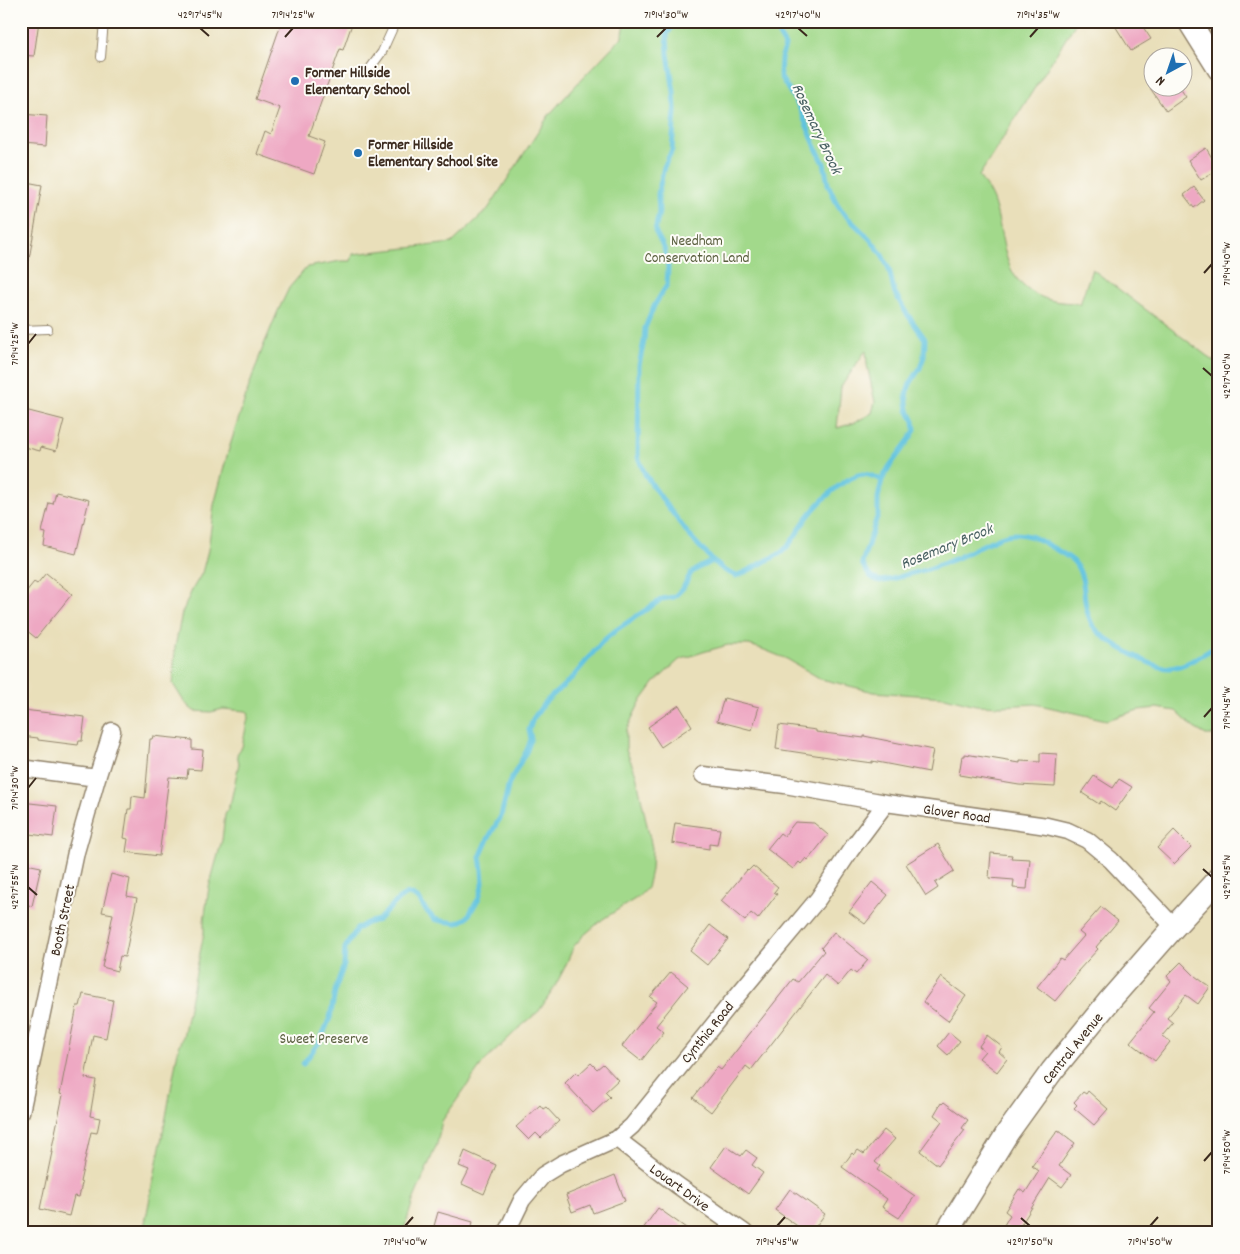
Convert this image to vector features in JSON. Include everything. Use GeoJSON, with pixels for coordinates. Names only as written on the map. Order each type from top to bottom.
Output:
{"type":"FeatureCollection","features":[{"type":"Feature","properties":{"kind":"main road"},"geometry":{"type":"LineString","coordinates":[[1189,21],[1219,69]]}},
{"type":"Feature","properties":{"kind":"main road","name":"Central Avenue"},"geometry":{"type":"LineString","coordinates":[[946,1233],[1008,1132],[1038,1089],[1110,1000],[1219,878]]}},
{"type":"Feature","properties":{"kind":"street","name":"Booth Street"},"geometry":{"type":"LineString","coordinates":[[21,1112],[76,852],[112,730]]}},
{"type":"Feature","properties":{"kind":"street"},"geometry":{"type":"LineString","coordinates":[[21,768],[97,778]]}},
{"type":"Feature","properties":{"kind":"street","name":"Glover Road"},"geometry":{"type":"LineString","coordinates":[[702,775],[785,785],[886,803],[1047,826],[1068,831],[1087,840],[1111,860],[1174,927]]}},
{"type":"Feature","properties":{"kind":"street","name":"Cynthia Road"},"geometry":{"type":"LineString","coordinates":[[506,1233],[522,1200],[543,1175],[560,1164],[617,1139],[632,1126],[818,899],[850,851],[886,803]]}},
{"type":"Feature","properties":{"kind":"street","name":"Louart Drive"},"geometry":{"type":"LineString","coordinates":[[617,1139],[677,1186],[745,1233]]}},
{"type":"Feature","properties":{"kind":"lane"},"geometry":{"type":"LineString","coordinates":[[101,57],[104,21]]}},
{"type":"Feature","properties":{"kind":"lane"},"geometry":{"type":"LineString","coordinates":[[371,66],[382,52],[396,21]]}},
{"type":"Feature","properties":{"kind":"lane"},"geometry":{"type":"LineString","coordinates":[[21,330],[48,329]]}},
{"type":"Feature","properties":{"kind":"green space"},"geometry":{"type":"Polygon","coordinates":[[[626,21],[1077,21],[979,176],[994,203],[1004,247],[1013,273],[1033,293],[1057,302],[1080,304],[1092,269],[1219,365],[1219,735],[1206,735],[1194,728],[1176,711],[1157,708],[1138,710],[1107,720],[1035,704],[976,705],[945,697],[874,692],[821,679],[787,659],[749,645],[728,645],[679,660],[655,682],[639,704],[626,731],[626,750],[636,774],[652,848],[651,870],[647,888],[638,897],[603,919],[584,935],[574,946],[553,990],[539,1011],[483,1063],[442,1121],[437,1144],[413,1201],[403,1233],[143,1233],[178,1050],[183,1037],[204,933],[209,887],[222,840],[225,815],[231,801],[239,763],[237,754],[242,747],[249,713],[246,711],[223,709],[211,712],[194,711],[189,707],[173,684],[175,647],[182,613],[202,573],[208,550],[214,505],[228,452],[263,347],[289,288],[307,267],[351,261],[353,254],[452,243],[488,209],[549,115],[622,37],[626,21]],[[866,350],[841,387],[837,428],[854,423],[872,413],[875,402],[867,365],[866,350]]]}},
{"type":"Feature","properties":{"kind":"building"},"geometry":{"type":"Polygon","coordinates":[[[21,21],[39,21],[34,56],[21,55],[21,21]]]}},
{"type":"Feature","properties":{"kind":"building","name":"Former Hillside Elementary School"},"geometry":{"type":"Polygon","coordinates":[[[282,21],[353,21],[343,50],[340,49],[309,136],[325,142],[314,174],[257,154],[265,131],[271,134],[280,108],[255,99],[282,21]]]}},
{"type":"Feature","properties":{"kind":"building"},"geometry":{"type":"Polygon","coordinates":[[[1112,21],[1139,21],[1151,39],[1131,51],[1112,21]]]}},
{"type":"Feature","properties":{"kind":"building"},"geometry":{"type":"Polygon","coordinates":[[[1157,98],[1185,98],[1166,111],[1157,98]]]}},
{"type":"Feature","properties":{"kind":"building"},"geometry":{"type":"Polygon","coordinates":[[[21,114],[47,116],[45,147],[21,145],[21,114]]]}},
{"type":"Feature","properties":{"kind":"building"},"geometry":{"type":"Polygon","coordinates":[[[1206,148],[1219,169],[1201,180],[1188,160],[1206,148]]]}},
{"type":"Feature","properties":{"kind":"building"},"geometry":{"type":"Polygon","coordinates":[[[21,181],[42,185],[28,265],[21,264],[21,181]]]}},
{"type":"Feature","properties":{"kind":"building"},"geometry":{"type":"Polygon","coordinates":[[[1194,187],[1204,200],[1194,208],[1184,195],[1194,187]]]}},
{"type":"Feature","properties":{"kind":"building"},"geometry":{"type":"Polygon","coordinates":[[[21,409],[64,420],[56,451],[41,447],[40,451],[21,446],[21,409]]]}},
{"type":"Feature","properties":{"kind":"building"},"geometry":{"type":"Polygon","coordinates":[[[56,492],[89,500],[76,554],[44,546],[46,533],[42,532],[49,503],[53,504],[56,492]]]}},
{"type":"Feature","properties":{"kind":"building"},"geometry":{"type":"Polygon","coordinates":[[[46,573],[72,594],[36,638],[21,626],[21,598],[34,582],[37,584],[46,573]]]}},
{"type":"Feature","properties":{"kind":"building"},"geometry":{"type":"Polygon","coordinates":[[[724,698],[759,707],[752,730],[717,721],[724,698]]]}},
{"type":"Feature","properties":{"kind":"building"},"geometry":{"type":"Polygon","coordinates":[[[679,705],[692,726],[661,747],[648,727],[679,705]]]}},
{"type":"Feature","properties":{"kind":"building"},"geometry":{"type":"Polygon","coordinates":[[[23,710],[85,717],[82,741],[79,741],[78,745],[21,736],[23,710]]]}},
{"type":"Feature","properties":{"kind":"building"},"geometry":{"type":"Polygon","coordinates":[[[779,725],[816,730],[816,732],[864,738],[864,736],[933,750],[929,772],[872,761],[872,763],[776,749],[779,725]]]}},
{"type":"Feature","properties":{"kind":"building"},"geometry":{"type":"Polygon","coordinates":[[[153,736],[192,740],[192,749],[203,750],[201,770],[188,769],[187,778],[169,777],[159,856],[126,852],[128,839],[124,838],[132,796],[145,798],[150,739],[153,736]]]}},
{"type":"Feature","properties":{"kind":"building"},"geometry":{"type":"Polygon","coordinates":[[[1040,753],[1057,754],[1055,787],[1019,785],[959,775],[962,756],[965,756],[965,754],[1020,763],[1020,761],[1040,762],[1040,753]]]}},
{"type":"Feature","properties":{"kind":"building"},"geometry":{"type":"Polygon","coordinates":[[[1094,776],[1113,788],[1119,779],[1132,787],[1115,811],[1101,801],[1099,804],[1082,793],[1094,776]]]}},
{"type":"Feature","properties":{"kind":"building"},"geometry":{"type":"Polygon","coordinates":[[[21,802],[57,806],[53,837],[21,833],[21,802]]]}},
{"type":"Feature","properties":{"kind":"building"},"geometry":{"type":"Polygon","coordinates":[[[795,822],[814,823],[828,835],[808,860],[806,858],[801,864],[799,862],[793,869],[767,849],[780,833],[784,836],[795,822]]]}},
{"type":"Feature","properties":{"kind":"building"},"geometry":{"type":"Polygon","coordinates":[[[675,823],[720,829],[717,845],[709,844],[709,849],[672,843],[675,823]]]}},
{"type":"Feature","properties":{"kind":"building"},"geometry":{"type":"Polygon","coordinates":[[[1174,830],[1191,847],[1174,864],[1157,848],[1174,830]]]}},
{"type":"Feature","properties":{"kind":"building"},"geometry":{"type":"Polygon","coordinates":[[[938,844],[954,871],[935,883],[938,888],[926,896],[906,864],[938,844]]]}},
{"type":"Feature","properties":{"kind":"building"},"geometry":{"type":"Polygon","coordinates":[[[991,853],[1012,855],[1011,858],[1030,859],[1027,889],[1013,888],[1014,880],[989,878],[991,853]]]}},
{"type":"Feature","properties":{"kind":"building"},"geometry":{"type":"Polygon","coordinates":[[[21,863],[41,867],[32,906],[21,903],[21,863]]]}},
{"type":"Feature","properties":{"kind":"building"},"geometry":{"type":"Polygon","coordinates":[[[753,866],[778,887],[774,892],[777,894],[758,919],[751,913],[745,921],[721,901],[747,870],[753,866]]]}},
{"type":"Feature","properties":{"kind":"building"},"geometry":{"type":"Polygon","coordinates":[[[111,874],[130,879],[127,896],[137,898],[125,957],[120,956],[117,971],[102,967],[113,914],[102,912],[111,874]]]}},
{"type":"Feature","properties":{"kind":"building"},"geometry":{"type":"Polygon","coordinates":[[[872,882],[888,895],[865,924],[849,912],[872,882]]]}},
{"type":"Feature","properties":{"kind":"building"},"geometry":{"type":"Polygon","coordinates":[[[1101,907],[1118,921],[1096,947],[1098,949],[1077,972],[1079,972],[1055,1001],[1037,987],[1060,958],[1063,960],[1084,936],[1079,932],[1101,907]]]}},
{"type":"Feature","properties":{"kind":"building"},"geometry":{"type":"Polygon","coordinates":[[[710,925],[728,939],[707,965],[690,951],[710,925]]]}},
{"type":"Feature","properties":{"kind":"building"},"geometry":{"type":"Polygon","coordinates":[[[834,932],[868,960],[856,974],[851,970],[838,986],[825,975],[751,1070],[746,1066],[711,1112],[693,1098],[717,1067],[721,1070],[793,979],[798,982],[824,951],[821,948],[834,932]]]}},
{"type":"Feature","properties":{"kind":"building"},"geometry":{"type":"Polygon","coordinates":[[[1181,962],[1210,987],[1198,1004],[1186,995],[1167,1018],[1173,1023],[1162,1036],[1170,1042],[1155,1061],[1130,1042],[1154,1012],[1149,1008],[1171,981],[1167,976],[1181,962]]]}},
{"type":"Feature","properties":{"kind":"building"},"geometry":{"type":"Polygon","coordinates":[[[671,972],[688,986],[656,1026],[664,1032],[641,1061],[622,1046],[657,1002],[650,997],[671,972]]]}},
{"type":"Feature","properties":{"kind":"building"},"geometry":{"type":"Polygon","coordinates":[[[941,977],[966,996],[948,1021],[923,1002],[941,977]]]}},
{"type":"Feature","properties":{"kind":"building"},"geometry":{"type":"Polygon","coordinates":[[[83,994],[113,1000],[106,1038],[93,1035],[85,1078],[96,1080],[90,1116],[100,1118],[97,1133],[91,1132],[80,1182],[82,1183],[79,1197],[74,1196],[69,1216],[40,1209],[63,1095],[60,1094],[77,1006],[80,1006],[83,994]]]}},
{"type":"Feature","properties":{"kind":"building"},"geometry":{"type":"Polygon","coordinates":[[[949,1032],[960,1041],[948,1055],[938,1046],[949,1032]]]}},
{"type":"Feature","properties":{"kind":"building"},"geometry":{"type":"Polygon","coordinates":[[[987,1035],[1002,1047],[999,1052],[1007,1059],[997,1072],[979,1058],[985,1051],[979,1046],[987,1035]]]}},
{"type":"Feature","properties":{"kind":"building"},"geometry":{"type":"Polygon","coordinates":[[[591,1063],[597,1069],[603,1064],[618,1080],[605,1092],[610,1097],[593,1113],[565,1083],[576,1072],[578,1075],[591,1063]]]}},
{"type":"Feature","properties":{"kind":"building"},"geometry":{"type":"Polygon","coordinates":[[[1088,1091],[1108,1109],[1094,1125],[1074,1108],[1077,1105],[1074,1102],[1083,1092],[1086,1094],[1088,1091]]]}},
{"type":"Feature","properties":{"kind":"building"},"geometry":{"type":"Polygon","coordinates":[[[944,1102],[968,1120],[962,1128],[965,1130],[938,1165],[920,1151],[942,1121],[934,1115],[941,1103],[944,1102]]]}},
{"type":"Feature","properties":{"kind":"building"},"geometry":{"type":"Polygon","coordinates":[[[540,1105],[543,1109],[546,1107],[559,1121],[541,1138],[536,1133],[529,1140],[516,1127],[540,1105]]]}},
{"type":"Feature","properties":{"kind":"building"},"geometry":{"type":"Polygon","coordinates":[[[884,1130],[895,1139],[875,1162],[880,1166],[877,1170],[915,1196],[899,1218],[882,1207],[887,1199],[842,1167],[852,1153],[854,1155],[858,1150],[864,1154],[884,1130]]]}},
{"type":"Feature","properties":{"kind":"building"},"geometry":{"type":"Polygon","coordinates":[[[1058,1130],[1075,1143],[1059,1166],[1071,1175],[1062,1187],[1050,1178],[1016,1233],[1004,1225],[1010,1215],[1005,1211],[1019,1189],[1025,1193],[1039,1171],[1032,1166],[1058,1130]]]}},
{"type":"Feature","properties":{"kind":"building"},"geometry":{"type":"Polygon","coordinates":[[[726,1146],[741,1156],[746,1150],[757,1158],[752,1165],[763,1173],[748,1194],[711,1167],[726,1146]]]}},
{"type":"Feature","properties":{"kind":"building"},"geometry":{"type":"Polygon","coordinates":[[[465,1151],[496,1165],[484,1194],[462,1184],[469,1170],[459,1166],[465,1151]]]}},
{"type":"Feature","properties":{"kind":"building"},"geometry":{"type":"Polygon","coordinates":[[[615,1175],[625,1201],[593,1213],[590,1205],[572,1212],[566,1195],[615,1175]]]}},
{"type":"Feature","properties":{"kind":"building"},"geometry":{"type":"Polygon","coordinates":[[[790,1189],[825,1214],[811,1233],[807,1233],[775,1210],[790,1189]]]}},
{"type":"Feature","properties":{"kind":"building"},"geometry":{"type":"Polygon","coordinates":[[[658,1208],[693,1233],[640,1233],[658,1208]]]}},
{"type":"Feature","properties":{"kind":"building"},"geometry":{"type":"Polygon","coordinates":[[[438,1212],[473,1222],[470,1233],[432,1233],[438,1212]]]}},
{"type":"Feature","properties":{"kind":"waterway"},"geometry":{"type":"LineString","coordinates":[[676,21],[667,34],[675,111],[672,150],[664,167],[658,194],[659,212],[655,231],[664,248],[668,267],[667,285],[654,306],[645,328],[639,365],[638,457],[645,474],[689,535],[713,561],[724,570],[736,576],[782,552],[792,541],[813,510],[846,481],[863,474],[882,480]]}},
{"type":"Feature","properties":{"kind":"waterway","name":"Rosemary Brook"},"geometry":{"type":"LineString","coordinates":[[777,21],[777,32],[785,46],[781,59],[780,76],[799,107],[824,163],[828,184],[836,202],[844,214],[869,238],[881,253],[889,269],[894,291],[905,311],[925,339],[924,356],[920,368],[910,384],[906,395],[908,410],[914,421],[915,430],[882,480],[878,498],[878,514],[862,563],[871,577],[882,581],[925,570],[959,557],[1003,536],[1014,534],[1026,535],[1049,545],[1075,563],[1082,576],[1085,603],[1093,625],[1099,633],[1130,653],[1153,664],[1170,668],[1187,663],[1219,647]]}},
{"type":"Feature","properties":{"kind":"waterway"},"geometry":{"type":"LineString","coordinates":[[303,1064],[320,1041],[330,1018],[336,987],[344,965],[345,948],[357,929],[367,923],[378,920],[399,899],[407,894],[419,899],[434,919],[457,923],[467,918],[479,898],[483,883],[480,857],[501,816],[509,783],[527,750],[531,739],[529,730],[533,719],[545,702],[572,678],[602,642],[616,630],[662,599],[674,597],[683,588],[691,573],[713,561]]}},
{"type":"Feature","properties":{"kind":"place","name":"Former Hillside Elementary School"},"geometry":{"type":"Point","coordinates":[295,81]}},
{"type":"Feature","properties":{"kind":"place","name":"Former Hillside Elementary School Site"},"geometry":{"type":"Point","coordinates":[358,153]}},
{"type":"Feature","properties":{"kind":"park label","name":"Needham Conservation Land"},"geometry":{"type":"Point","coordinates":[697,248]}},
{"type":"Feature","properties":{"kind":"park label","name":"Sweet Preserve"},"geometry":{"type":"Point","coordinates":[324,1038]}}]}
